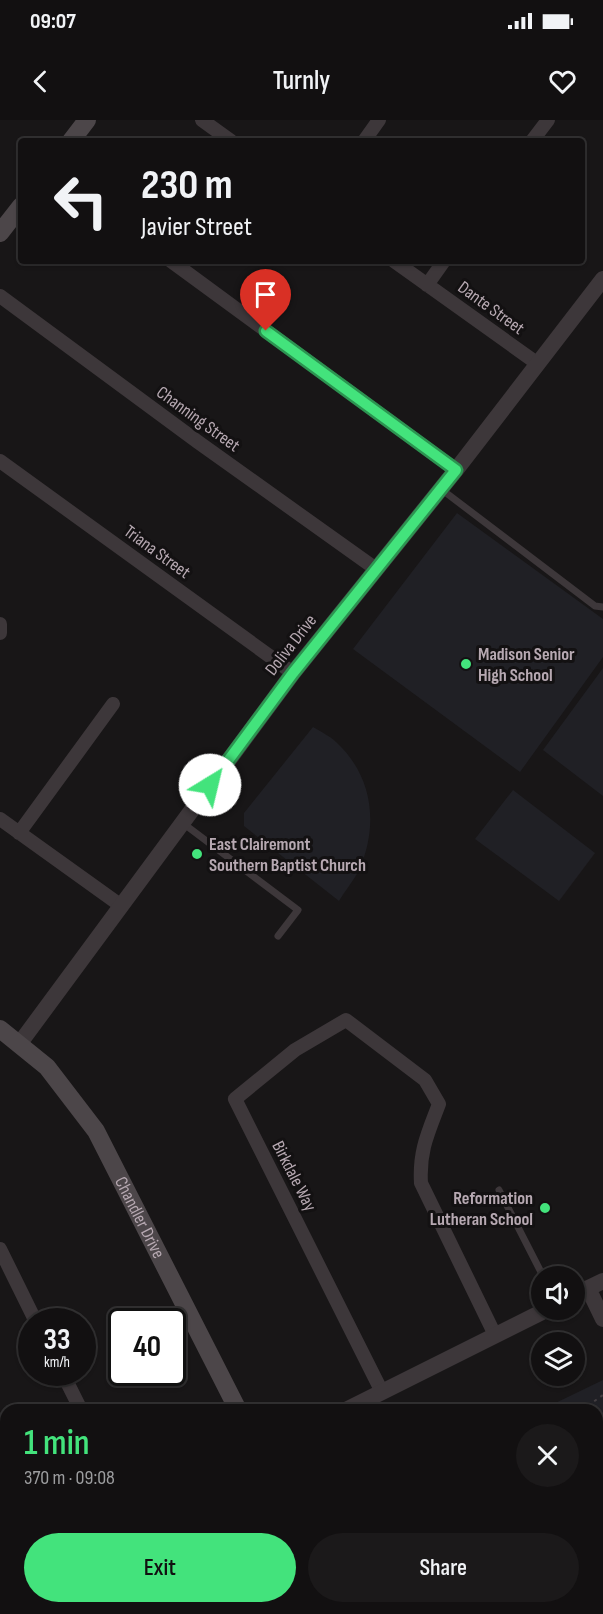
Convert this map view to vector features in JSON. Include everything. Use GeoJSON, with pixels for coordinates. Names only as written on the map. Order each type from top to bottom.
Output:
{"type":"FeatureCollection","features":[{"type":"Feature","properties":{"kind":"main road"},"geometry":{"type":"LineString","coordinates":[[73,138],[87,120]]}},
{"type":"Feature","properties":{"kind":"main road"},"geometry":{"type":"LineString","coordinates":[[0,233],[18,210]]}},
{"type":"Feature","properties":{"kind":"main road","name":"Chandler Drive"},"geometry":{"type":"LineString","coordinates":[[0,1029],[47,1067],[96,1131],[235,1404]]}},
{"type":"Feature","properties":{"kind":"street"},"geometry":{"type":"LineString","coordinates":[[202,120],[227,138]]}},
{"type":"Feature","properties":{"kind":"street"},"geometry":{"type":"LineString","coordinates":[[366,138],[379,120]]}},
{"type":"Feature","properties":{"kind":"street"},"geometry":{"type":"LineString","coordinates":[[534,138],[548,120]]}},
{"type":"Feature","properties":{"kind":"street"},"geometry":{"type":"LineString","coordinates":[[175,264],[456,470]]}},
{"type":"Feature","properties":{"kind":"street","name":"Dante Street"},"geometry":{"type":"LineString","coordinates":[[398,264],[538,364]]}},
{"type":"Feature","properties":{"kind":"street"},"geometry":{"type":"LineString","coordinates":[[427,285],[442,264]]}},
{"type":"Feature","properties":{"kind":"street","name":"Doliva Drive"},"geometry":{"type":"LineString","coordinates":[[20,1043],[293,673],[456,470],[603,279]]}},
{"type":"Feature","properties":{"kind":"street","name":"Channing Street"},"geometry":{"type":"LineString","coordinates":[[0,296],[198,442],[376,569]]}},
{"type":"Feature","properties":{"kind":"street","name":"Triana Street"},"geometry":{"type":"LineString","coordinates":[[0,461],[293,673]]}},
{"type":"Feature","properties":{"kind":"street"},"geometry":{"type":"LineString","coordinates":[[0,624],[0,633]]}},
{"type":"Feature","properties":{"kind":"street"},"geometry":{"type":"LineString","coordinates":[[19,833],[113,704]]}},
{"type":"Feature","properties":{"kind":"street"},"geometry":{"type":"LineString","coordinates":[[0,819],[120,906]]}},
{"type":"Feature","properties":{"kind":"street","name":"Birkdale Way"},"geometry":{"type":"LineString","coordinates":[[382,1392],[234,1099],[295,1050],[346,1020],[425,1080],[439,1104],[420,1161],[421,1183],[495,1335]]}},
{"type":"Feature","properties":{"kind":"street"},"geometry":{"type":"LineString","coordinates":[[0,1249],[29,1308]]}},
{"type":"Feature","properties":{"kind":"street"},"geometry":{"type":"LineString","coordinates":[[588,1288],[603,1319]]}},
{"type":"Feature","properties":{"kind":"street"},"geometry":{"type":"LineString","coordinates":[[358,1404],[531,1317]]}},
{"type":"Feature","properties":{"kind":"street"},"geometry":{"type":"LineString","coordinates":[[69,1386],[78,1404]]}},
{"type":"Feature","properties":{"kind":"lane"},"geometry":{"type":"LineString","coordinates":[[441,489],[548,572],[595,606],[603,607]]}},
{"type":"Feature","properties":{"kind":"lane"},"geometry":{"type":"LineString","coordinates":[[182,822],[298,910],[278,936]]}},
{"type":"Feature","properties":{"kind":"lane"},"geometry":{"type":"LineString","coordinates":[[499,1190],[538,1266]]}},
{"type":"Feature","properties":{"kind":"path"},"geometry":{"type":"LineString","coordinates":[[590,1404],[603,1395]]}},
{"type":"Feature","properties":{"kind":"shaded area"},"geometry":{"type":"Polygon","coordinates":[[[457,513],[603,619],[603,657],[520,772],[353,649],[457,513]]]}},
{"type":"Feature","properties":{"kind":"shaded area"},"geometry":{"type":"Polygon","coordinates":[[[603,668],[603,796],[543,750],[603,668]]]}},
{"type":"Feature","properties":{"kind":"shaded area"},"geometry":{"type":"Polygon","coordinates":[[[313,727],[334,740],[348,755],[358,770],[369,802],[369,836],[365,853],[357,874],[339,901],[244,826],[244,813],[313,727]]]}},
{"type":"Feature","properties":{"kind":"shaded area"},"geometry":{"type":"Polygon","coordinates":[[[513,790],[595,853],[559,901],[475,839],[513,790]]]}},
{"type":"Feature","properties":{"kind":"shaded area"},"geometry":{"type":"Polygon","coordinates":[[[603,1380],[603,1404],[553,1404],[603,1380]]]}},
{"type":"Feature","properties":{"kind":"place","name":"Madison Senior High School"},"geometry":{"type":"Point","coordinates":[466,664]}},
{"type":"Feature","properties":{"kind":"place","name":"East Clairemont Southern Baptist Church"},"geometry":{"type":"Point","coordinates":[197,854]}},
{"type":"Feature","properties":{"kind":"place","name":"Reformation Lutheran School"},"geometry":{"type":"Point","coordinates":[545,1208]}},
{"type":"Feature","properties":{"kind":"route"},"geometry":{"type":"LineString","coordinates":[[210,785],[293,673],[456,470],[266,331]]}}]}
